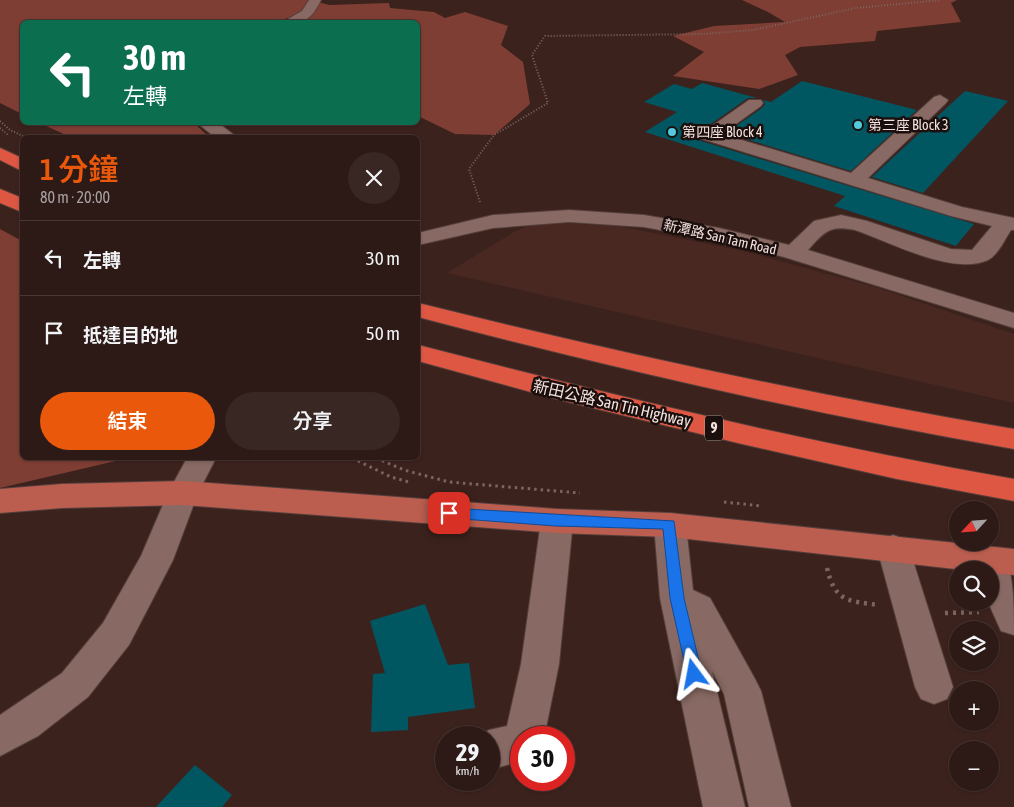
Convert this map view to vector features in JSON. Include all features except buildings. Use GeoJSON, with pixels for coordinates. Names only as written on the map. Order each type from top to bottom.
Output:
{"type":"FeatureCollection","features":[{"type":"Feature","properties":{"kind":"highway"},"geometry":{"type":"LineString","coordinates":[[0,153],[20,164]]}},
{"type":"Feature","properties":{"kind":"highway"},"geometry":{"type":"LineString","coordinates":[[0,195],[20,205]]}},
{"type":"Feature","properties":{"kind":"highway"},"geometry":{"type":"LineString","coordinates":[[420,311],[665,372],[882,418],[1014,439]]}},
{"type":"Feature","properties":{"kind":"highway","name":"新田公路 San Tin Highway"},"geometry":{"type":"LineString","coordinates":[[420,354],[556,390],[696,423],[932,476],[1014,490]]}},
{"type":"Feature","properties":{"kind":"main road"},"geometry":{"type":"LineString","coordinates":[[0,501],[62,496],[182,493],[556,520],[670,524],[1003,561]]}},
{"type":"Feature","properties":{"kind":"street"},"geometry":{"type":"LineString","coordinates":[[296,20],[307,14],[315,0]]}},
{"type":"Feature","properties":{"kind":"street"},"geometry":{"type":"LineString","coordinates":[[855,180],[940,100]]}},
{"type":"Feature","properties":{"kind":"street"},"geometry":{"type":"LineString","coordinates":[[755,103],[708,135],[958,212],[1010,223],[984,252],[976,257],[952,256],[855,225],[835,221],[824,224],[793,254]]}},
{"type":"Feature","properties":{"kind":"street"},"geometry":{"type":"LineString","coordinates":[[209,125],[224,135]]}},
{"type":"Feature","properties":{"kind":"street","name":"新潭路 San Tam Road"},"geometry":{"type":"LineString","coordinates":[[420,239],[499,221],[539,216],[577,216],[655,222],[712,233],[793,254],[1014,321]]}},
{"type":"Feature","properties":{"kind":"street"},"geometry":{"type":"LineString","coordinates":[[0,737],[24,723],[75,685],[116,634],[156,560],[182,493],[200,460]]}},
{"type":"Feature","properties":{"kind":"street"},"geometry":{"type":"LineString","coordinates":[[527,726],[540,664],[556,520]]}},
{"type":"Feature","properties":{"kind":"street"},"geometry":{"type":"LineString","coordinates":[[670,524],[677,598],[724,807]]}},
{"type":"Feature","properties":{"kind":"street"},"geometry":{"type":"LineString","coordinates":[[893,548],[934,687]]}},
{"type":"Feature","properties":{"kind":"street"},"geometry":{"type":"LineString","coordinates":[[1003,561],[996,585],[1014,620]]}},
{"type":"Feature","properties":{"kind":"street"},"geometry":{"type":"LineString","coordinates":[[677,598],[698,609],[742,691],[770,807]]}},
{"type":"Feature","properties":{"kind":"path"},"geometry":{"type":"LineString","coordinates":[[473,206],[482,202],[469,169],[494,135],[548,103],[532,55],[545,36],[705,34],[762,29],[856,8],[941,0]]}},
{"type":"Feature","properties":{"kind":"path"},"geometry":{"type":"LineString","coordinates":[[0,121],[10,130],[21,135]]}},
{"type":"Feature","properties":{"kind":"path"},"geometry":{"type":"LineString","coordinates":[[356,460],[391,477],[414,483]]}},
{"type":"Feature","properties":{"kind":"path"},"geometry":{"type":"LineString","coordinates":[[381,460],[404,470],[449,482],[587,494]]}},
{"type":"Feature","properties":{"kind":"path"},"geometry":{"type":"LineString","coordinates":[[721,502],[769,507]]}},
{"type":"Feature","properties":{"kind":"shaded area"},"geometry":{"type":"Polygon","coordinates":[[[0,0],[311,0],[329,5],[389,3],[390,8],[434,12],[445,18],[465,12],[508,26],[501,45],[523,62],[530,104],[494,135],[455,134],[420,117],[420,20],[316,20],[287,18],[283,20],[20,20],[20,113],[0,103],[0,0]]]}},
{"type":"Feature","properties":{"kind":"shaded area"},"geometry":{"type":"Polygon","coordinates":[[[742,0],[957,0],[951,3],[961,22],[877,31],[875,41],[800,47],[785,55],[798,75],[759,89],[673,76],[704,52],[673,36],[714,26],[785,22],[742,0]]]}},
{"type":"Feature","properties":{"kind":"shaded area"},"geometry":{"type":"Polygon","coordinates":[[[44,125],[196,125],[207,135],[66,135],[44,125]]]}},
{"type":"Feature","properties":{"kind":"shaded area"},"geometry":{"type":"Polygon","coordinates":[[[537,222],[618,226],[743,251],[875,287],[1014,334],[1014,403],[447,273],[514,232],[537,222]]]}},
{"type":"Feature","properties":{"kind":"shaded area"},"geometry":{"type":"Polygon","coordinates":[[[0,229],[20,240],[20,460],[120,460],[0,488],[0,229]]]}},
{"type":"Feature","properties":{"kind":"place","name":"第三座 Block 3"},"geometry":{"type":"Point","coordinates":[858,125]}},
{"type":"Feature","properties":{"kind":"place","name":"第四座 Block 4"},"geometry":{"type":"Point","coordinates":[672,132]}},
{"type":"Feature","properties":{"kind":"route"},"geometry":{"type":"LineString","coordinates":[[449,513],[556,520],[670,524],[677,598],[694,674]]}}]}
